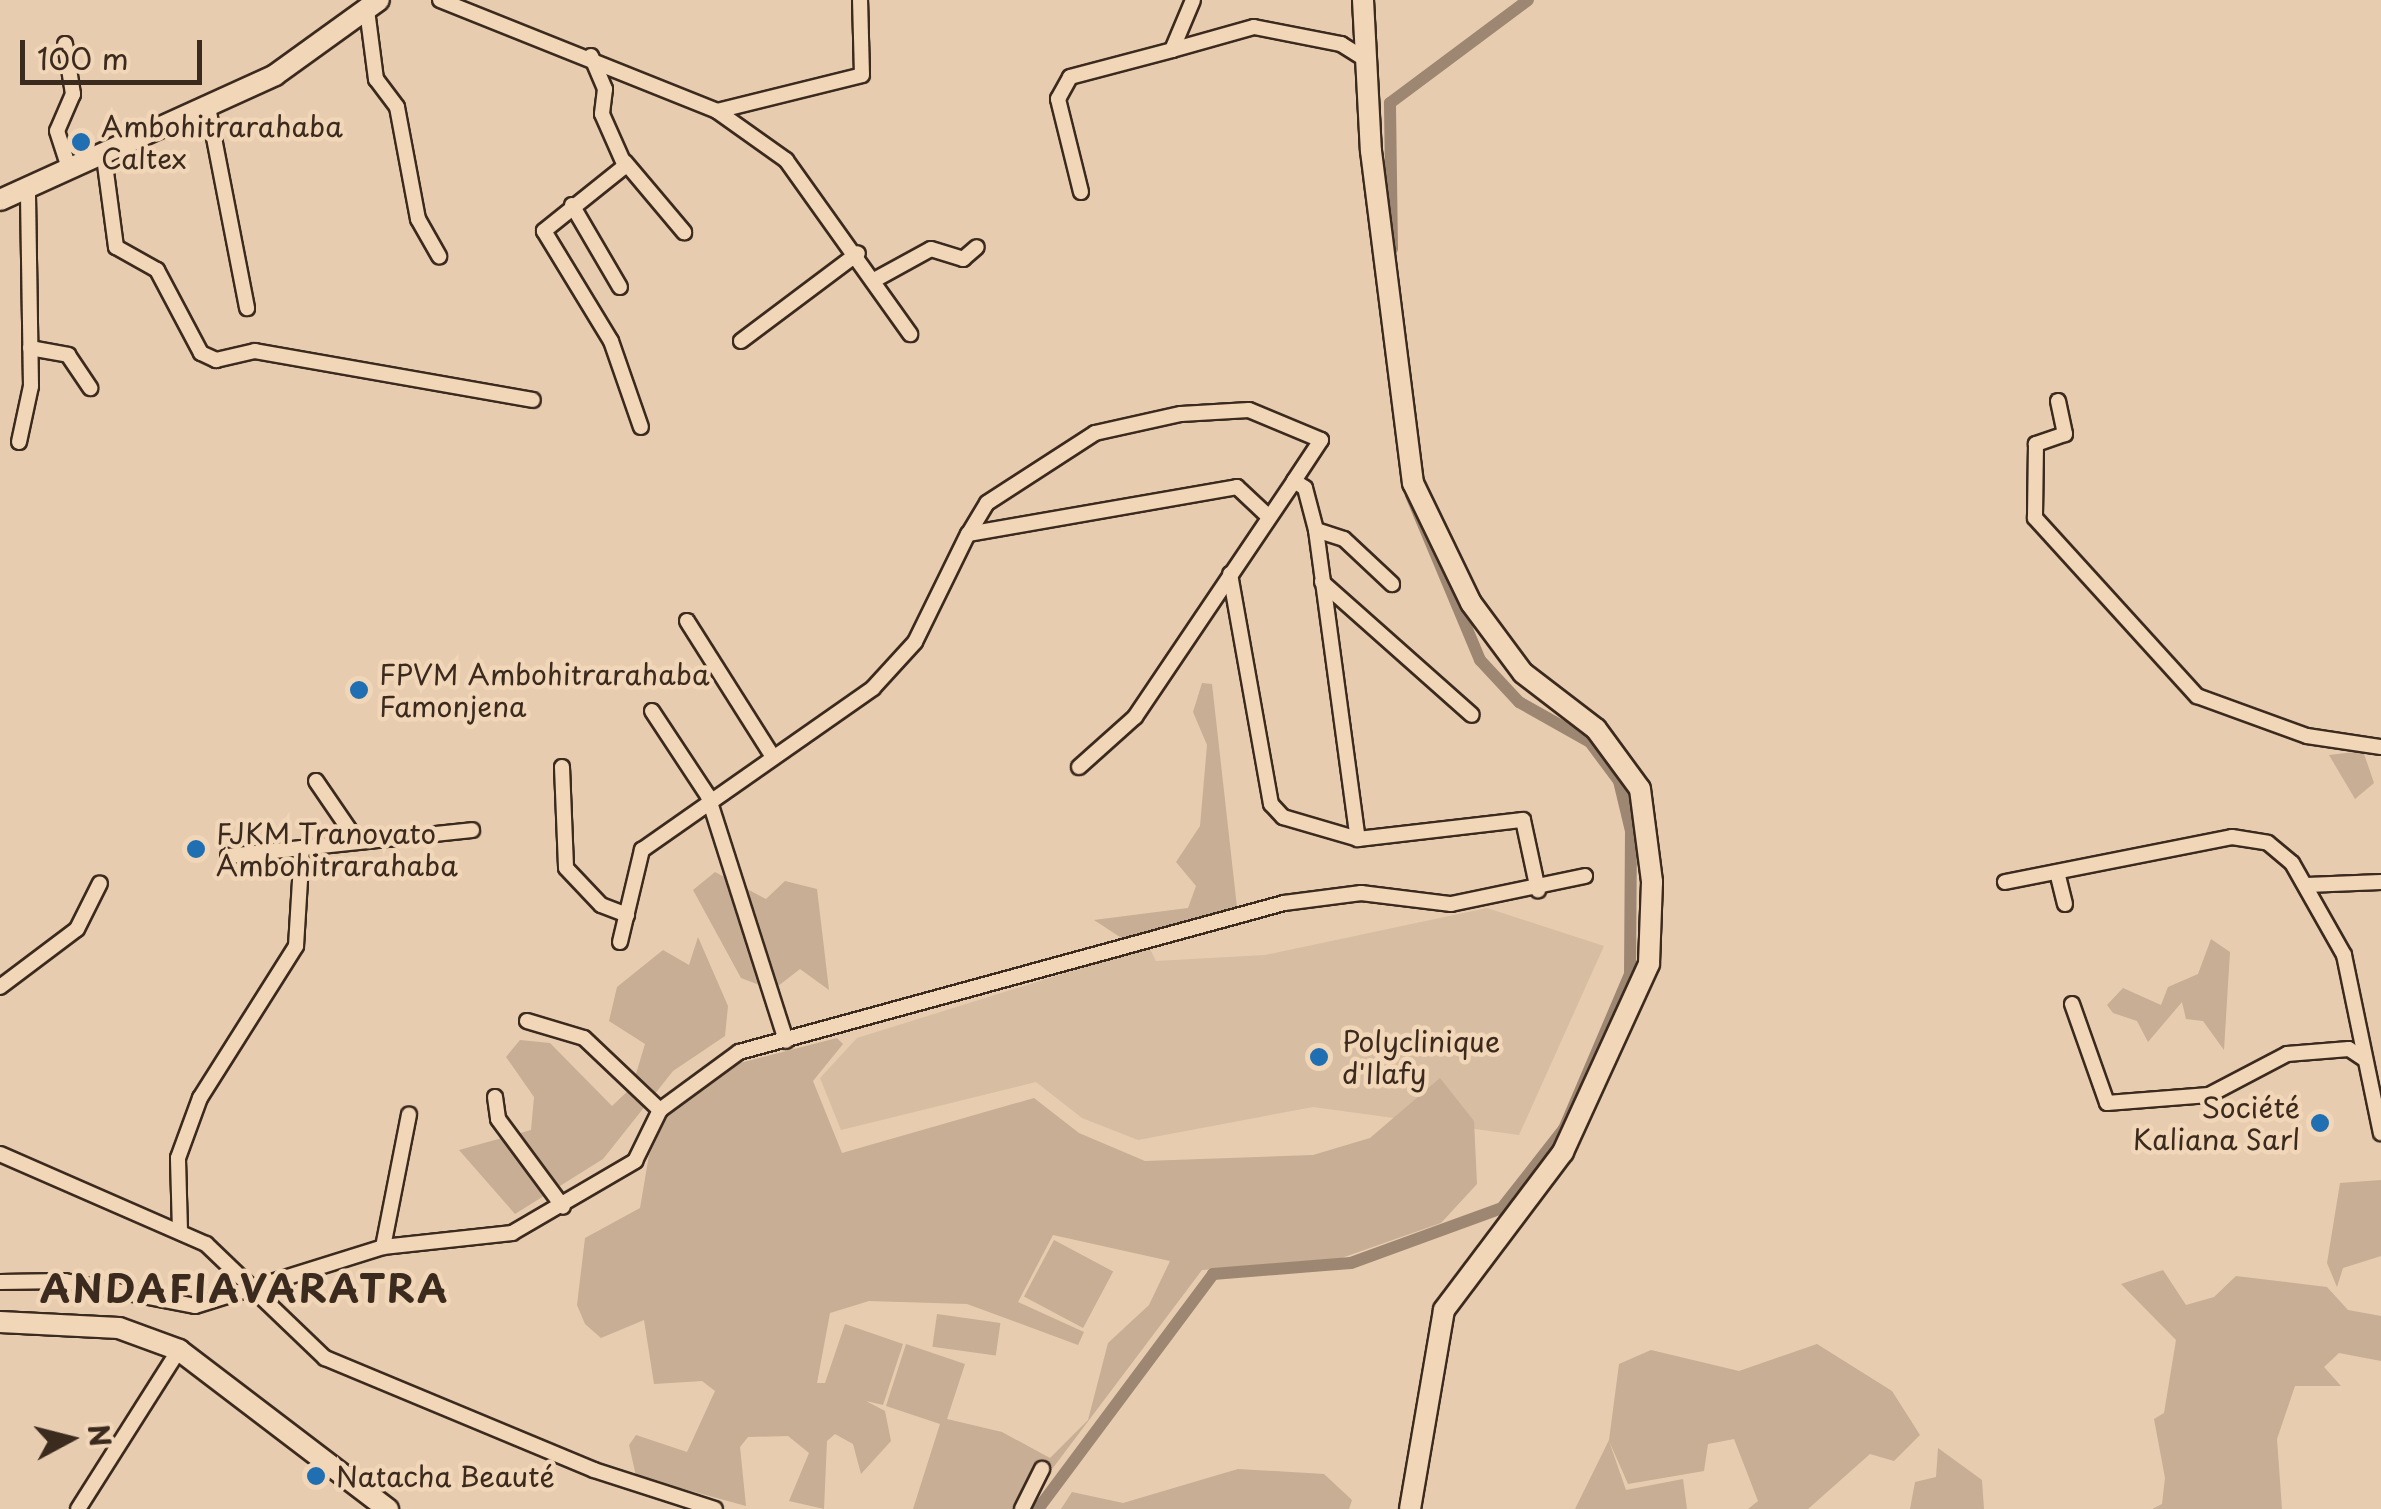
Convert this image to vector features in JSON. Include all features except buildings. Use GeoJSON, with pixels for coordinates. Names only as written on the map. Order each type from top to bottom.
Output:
{"type":"FeatureCollection","features":[{"type":"Feature","properties":{"kind":"street"},"geometry":{"type":"LineString","coordinates":[[717,111],[862,75],[860,0]]}},
{"type":"Feature","properties":{"kind":"street"},"geometry":{"type":"LineString","coordinates":[[1172,50],[1193,0]]}},
{"type":"Feature","properties":{"kind":"street"},"geometry":{"type":"LineString","coordinates":[[1363,0],[1413,483],[1471,603],[1523,673],[1596,729],[1640,789],[1652,882],[1649,964],[1563,1152],[1444,1310],[1410,1509]]}},
{"type":"Feature","properties":{"kind":"street"},"geometry":{"type":"LineString","coordinates":[[443,1],[591,56],[717,111],[786,160],[878,278],[910,334]]}},
{"type":"Feature","properties":{"kind":"street"},"geometry":{"type":"LineString","coordinates":[[0,200],[104,157],[275,76],[373,5]]}},
{"type":"Feature","properties":{"kind":"street"},"geometry":{"type":"LineString","coordinates":[[373,5],[376,79],[397,107],[418,219],[439,256]]}},
{"type":"Feature","properties":{"kind":"street"},"geometry":{"type":"LineString","coordinates":[[1081,192],[1058,99],[1070,77],[1254,28],[1341,44],[1368,61]]}},
{"type":"Feature","properties":{"kind":"street"},"geometry":{"type":"LineString","coordinates":[[65,44],[73,94],[57,131],[69,169]]}},
{"type":"Feature","properties":{"kind":"street"},"geometry":{"type":"LineString","coordinates":[[591,56],[605,90],[602,114],[625,162],[684,232]]}},
{"type":"Feature","properties":{"kind":"street"},"geometry":{"type":"LineString","coordinates":[[208,107],[247,308]]}},
{"type":"Feature","properties":{"kind":"street"},"geometry":{"type":"LineString","coordinates":[[104,157],[116,248],[157,270],[201,354],[216,360],[255,351],[533,400]]}},
{"type":"Feature","properties":{"kind":"street"},"geometry":{"type":"LineString","coordinates":[[625,162],[617,179],[572,205],[545,236],[612,340],[641,427]]}},
{"type":"Feature","properties":{"kind":"street"},"geometry":{"type":"LineString","coordinates":[[19,442],[30,348],[28,188]]}},
{"type":"Feature","properties":{"kind":"street"},"geometry":{"type":"LineString","coordinates":[[572,205],[620,287]]}},
{"type":"Feature","properties":{"kind":"street"},"geometry":{"type":"LineString","coordinates":[[878,278],[931,249],[963,259],[978,247]]}},
{"type":"Feature","properties":{"kind":"street"},"geometry":{"type":"LineString","coordinates":[[740,342],[858,254]]}},
{"type":"Feature","properties":{"kind":"street"},"geometry":{"type":"LineString","coordinates":[[30,348],[68,354],[90,388]]}},
{"type":"Feature","properties":{"kind":"street"},"geometry":{"type":"LineString","coordinates":[[2058,401],[2065,434],[2036,444],[2035,518],[2196,696],[2307,736],[2381,747]]}},
{"type":"Feature","properties":{"kind":"street"},"geometry":{"type":"LineString","coordinates":[[620,942],[642,850],[708,796],[848,710],[915,642],[987,504],[1095,433],[1181,414],[1249,410],[1320,440],[1135,717],[1079,767]]}},
{"type":"Feature","properties":{"kind":"street"},"geometry":{"type":"LineString","coordinates":[[1294,481],[1306,488],[1316,530],[1358,839]]}},
{"type":"Feature","properties":{"kind":"street"},"geometry":{"type":"LineString","coordinates":[[968,534],[1237,487],[1269,517]]}},
{"type":"Feature","properties":{"kind":"street"},"geometry":{"type":"LineString","coordinates":[[1316,530],[1344,539],[1392,584]]}},
{"type":"Feature","properties":{"kind":"street"},"geometry":{"type":"LineString","coordinates":[[1230,574],[1271,804],[1284,818],[1358,839],[1523,820],[1538,890]]}},
{"type":"Feature","properties":{"kind":"street"},"geometry":{"type":"LineString","coordinates":[[1322,582],[1472,715]]}},
{"type":"Feature","properties":{"kind":"street"},"geometry":{"type":"LineString","coordinates":[[687,622],[773,757]]}},
{"type":"Feature","properties":{"kind":"street"},"geometry":{"type":"LineString","coordinates":[[652,712],[708,796],[786,1041]]}},
{"type":"Feature","properties":{"kind":"street"},"geometry":{"type":"LineString","coordinates":[[562,767],[566,868],[601,904],[627,916]]}},
{"type":"Feature","properties":{"kind":"street"},"geometry":{"type":"LineString","coordinates":[[316,781],[355,838]]}},
{"type":"Feature","properties":{"kind":"street"},"geometry":{"type":"LineString","coordinates":[[228,856],[355,838],[472,830]]}},
{"type":"Feature","properties":{"kind":"street"},"geometry":{"type":"LineString","coordinates":[[2005,882],[2232,836],[2268,843],[2307,885],[2344,954],[2381,1133]]}},
{"type":"Feature","properties":{"kind":"street"},"geometry":{"type":"LineString","coordinates":[[180,1231],[178,1158],[200,1098],[296,946],[302,848]]}},
{"type":"Feature","properties":{"kind":"street"},"geometry":{"type":"LineString","coordinates":[[2057,872],[2065,904]]}},
{"type":"Feature","properties":{"kind":"street"},"geometry":{"type":"LineString","coordinates":[[0,1282],[65,1281],[196,1306],[383,1248],[512,1233],[635,1162],[660,1110],[740,1052],[1284,902],[1361,892],[1451,904],[1538,890],[1585,876]]}},
{"type":"Feature","properties":{"kind":"street"},"geometry":{"type":"LineString","coordinates":[[2307,885],[2381,882]]}},
{"type":"Feature","properties":{"kind":"street"},"geometry":{"type":"LineString","coordinates":[[0,987],[77,929],[100,883]]}},
{"type":"Feature","properties":{"kind":"street"},"geometry":{"type":"LineString","coordinates":[[2072,1004],[2106,1103],[2209,1095],[2287,1054],[2349,1050],[2363,1058]]}},
{"type":"Feature","properties":{"kind":"street"},"geometry":{"type":"LineString","coordinates":[[527,1021],[584,1038],[660,1110]]}},
{"type":"Feature","properties":{"kind":"street"},"geometry":{"type":"LineString","coordinates":[[495,1097],[498,1119],[563,1207]]}},
{"type":"Feature","properties":{"kind":"street"},"geometry":{"type":"LineString","coordinates":[[383,1248],[409,1114]]}},
{"type":"Feature","properties":{"kind":"street"},"geometry":{"type":"LineString","coordinates":[[0,1154],[180,1231],[250,1287],[310,1350],[344,1368],[715,1509]]}},
{"type":"Feature","properties":{"kind":"street"},"geometry":{"type":"LineString","coordinates":[[0,1322],[119,1328],[179,1350],[388,1509]]}},
{"type":"Feature","properties":{"kind":"street"},"geometry":{"type":"LineString","coordinates":[[78,1509],[179,1350]]}},
{"type":"Feature","properties":{"kind":"street"},"geometry":{"type":"LineString","coordinates":[[1022,1509],[1042,1469]]}},
{"type":"Feature","properties":{"kind":"shaded area"},"geometry":{"type":"Polygon","coordinates":[[[1202,683],[1212,684],[1238,916],[1123,939],[1094,920],[1188,908],[1196,886],[1176,862],[1200,826],[1207,745],[1193,712],[1202,683]]]}},
{"type":"Feature","properties":{"kind":"shaded area"},"geometry":{"type":"Polygon","coordinates":[[[2363,751],[2374,783],[2355,799],[2329,755],[2363,751]]]}},
{"type":"Feature","properties":{"kind":"shaded area"},"geometry":{"type":"Polygon","coordinates":[[[715,872],[766,899],[785,881],[817,889],[829,990],[800,969],[773,990],[741,978],[693,890],[715,872]]]}},
{"type":"Feature","properties":{"kind":"shaded area"},"geometry":{"type":"Polygon","coordinates":[[[1487,908],[1604,946],[1519,1135],[1313,1107],[1138,1140],[1082,1118],[1036,1082],[841,1130],[820,1078],[857,1038],[1149,947],[1156,961],[1265,955],[1487,908]]]}},
{"type":"Feature","properties":{"kind":"shaded area"},"geometry":{"type":"Polygon","coordinates":[[[698,937],[728,1006],[725,1036],[673,1071],[603,1159],[515,1214],[459,1150],[531,1130],[534,1097],[506,1057],[520,1040],[550,1043],[612,1106],[632,1087],[645,1044],[609,1021],[617,987],[663,950],[689,965],[698,937]]]}},
{"type":"Feature","properties":{"kind":"shaded area"},"geometry":{"type":"Polygon","coordinates":[[[2211,939],[2230,952],[2224,1050],[2203,1021],[2186,1019],[2182,1002],[2148,1042],[2137,1021],[2113,1013],[2107,1005],[2123,988],[2161,1005],[2168,987],[2198,974],[2211,939]]]}},
{"type":"Feature","properties":{"kind":"shaded area"},"geometry":{"type":"Polygon","coordinates":[[[837,1038],[843,1044],[813,1081],[842,1153],[1034,1098],[1079,1133],[1145,1161],[1313,1155],[1370,1138],[1440,1078],[1474,1121],[1477,1184],[1441,1223],[1333,1261],[1202,1270],[1022,1509],[913,1509],[940,1424],[886,1406],[906,1344],[965,1364],[947,1419],[1002,1432],[1050,1458],[1088,1420],[1108,1343],[1149,1305],[1170,1261],[1053,1235],[1018,1302],[1084,1332],[1078,1345],[967,1304],[869,1301],[830,1313],[817,1383],[825,1383],[845,1324],[903,1344],[883,1405],[866,1401],[885,1411],[891,1441],[861,1474],[853,1444],[835,1434],[827,1441],[824,1509],[789,1501],[809,1453],[788,1436],[748,1437],[740,1447],[746,1506],[636,1476],[629,1445],[636,1435],[687,1452],[715,1391],[702,1381],[654,1384],[644,1320],[601,1338],[585,1324],[577,1305],[585,1238],[640,1208],[649,1155],[671,1108],[728,1066],[837,1038]]]}},
{"type":"Feature","properties":{"kind":"shaded area"},"geometry":{"type":"Polygon","coordinates":[[[2381,1180],[2381,1256],[2343,1268],[2337,1287],[2327,1263],[2340,1183],[2381,1180]]]}},
{"type":"Feature","properties":{"kind":"shaded area"},"geometry":{"type":"Polygon","coordinates":[[[1054,1240],[1113,1271],[1083,1328],[1024,1297],[1054,1240]]]}},
{"type":"Feature","properties":{"kind":"shaded area"},"geometry":{"type":"Polygon","coordinates":[[[2163,1270],[2186,1305],[2214,1297],[2236,1276],[2327,1287],[2348,1310],[2381,1316],[2381,1361],[2339,1353],[2324,1367],[2341,1386],[2295,1386],[2277,1439],[2282,1509],[2152,1509],[2162,1504],[2165,1478],[2154,1419],[2164,1413],[2176,1340],[2121,1284],[2163,1270]]]}},
{"type":"Feature","properties":{"kind":"shaded area"},"geometry":{"type":"Polygon","coordinates":[[[937,1314],[1000,1323],[996,1356],[932,1347],[937,1314]]]}},
{"type":"Feature","properties":{"kind":"shaded area"},"geometry":{"type":"Polygon","coordinates":[[[1817,1344],[1892,1391],[1920,1435],[1894,1461],[1870,1454],[1808,1509],[1748,1509],[1758,1501],[1734,1439],[1708,1444],[1704,1471],[1628,1484],[1609,1441],[1626,1490],[1683,1479],[1687,1509],[1575,1509],[1609,1440],[1619,1364],[1651,1350],[1739,1371],[1817,1344]]]}},
{"type":"Feature","properties":{"kind":"shaded area"},"geometry":{"type":"Polygon","coordinates":[[[1938,1448],[1982,1480],[1984,1509],[1910,1509],[1915,1482],[1936,1477],[1938,1448]]]}},
{"type":"Feature","properties":{"kind":"shaded area"},"geometry":{"type":"Polygon","coordinates":[[[1238,1469],[1324,1474],[1352,1500],[1349,1509],[1061,1509],[1072,1492],[1123,1503],[1238,1469]]]}},
{"type":"Feature","properties":{"kind":"waterway"},"geometry":{"type":"LineString","coordinates":[[1392,249],[1390,103],[1528,0]]}},
{"type":"Feature","properties":{"kind":"waterway"},"geometry":{"type":"LineString","coordinates":[[1038,1509],[1213,1274],[1351,1263],[1502,1208],[1564,1129],[1630,974],[1631,831],[1619,781],[1590,742],[1519,702],[1480,660],[1411,495]]}},
{"type":"Feature","properties":{"kind":"place","name":"Ambohitrarahaba Caltex"},"geometry":{"type":"Point","coordinates":[81,142]}},
{"type":"Feature","properties":{"kind":"place","name":"FPVM Ambohitrarahaba Famonjena"},"geometry":{"type":"Point","coordinates":[359,690]}},
{"type":"Feature","properties":{"kind":"place","name":"FJKM Tranovato Ambohitrarahaba"},"geometry":{"type":"Point","coordinates":[196,849]}},
{"type":"Feature","properties":{"kind":"place","name":"Polyclinique d'Ilafy"},"geometry":{"type":"Point","coordinates":[1319,1057]}},
{"type":"Feature","properties":{"kind":"place","name":"Société Kaliana Sarl"},"geometry":{"type":"Point","coordinates":[2320,1123]}},
{"type":"Feature","properties":{"kind":"place","name":"Natacha Beauté"},"geometry":{"type":"Point","coordinates":[316,1476]}},
{"type":"Feature","properties":{"kind":"district","name":"ANDAFIAVARATRA"},"geometry":{"type":"Point","coordinates":[245,1288]}}]}
